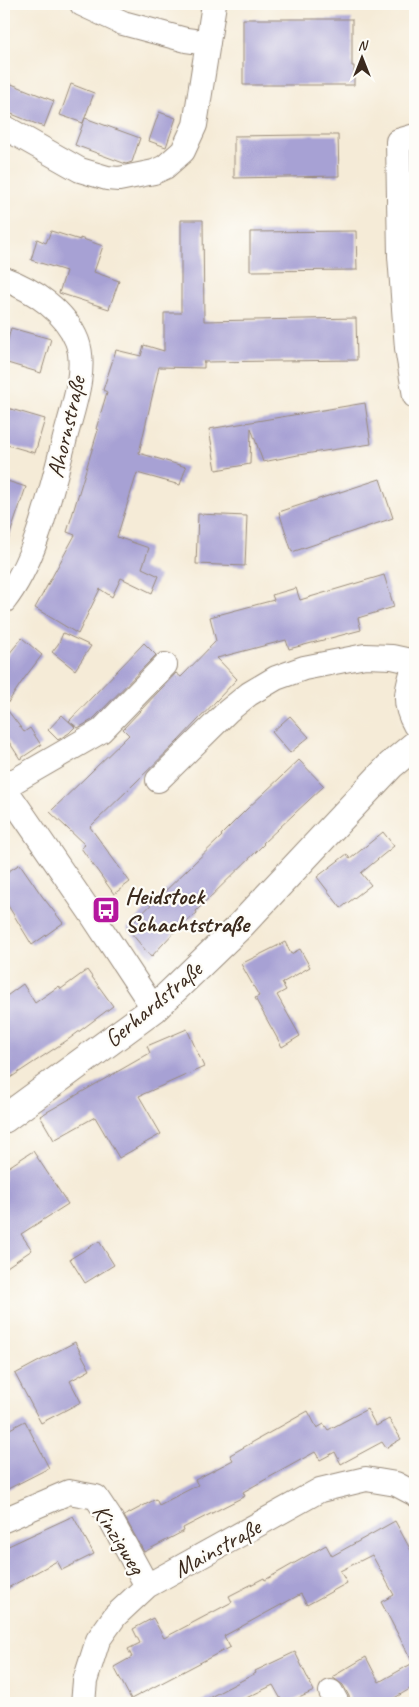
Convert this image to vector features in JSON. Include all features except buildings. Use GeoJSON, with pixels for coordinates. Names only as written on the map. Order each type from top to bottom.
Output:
{"type":"FeatureCollection","features":[{"type":"Feature","properties":{"kind":"street"},"geometry":{"type":"LineString","coordinates":[[82,4],[123,23],[186,40],[208,43]]}},
{"type":"Feature","properties":{"kind":"street"},"geometry":{"type":"LineString","coordinates":[[4,127],[80,170],[107,178],[119,179],[154,172],[165,167],[183,151],[195,125],[214,4]]}},
{"type":"Feature","properties":{"kind":"street"},"geometry":{"type":"LineString","coordinates":[[407,139],[400,256],[415,396]]}},
{"type":"Feature","properties":{"kind":"street","name":"Ahornstraße"},"geometry":{"type":"LineString","coordinates":[[4,279],[32,292],[62,315],[77,341],[80,358],[78,389],[46,511],[20,575],[4,601]]}},
{"type":"Feature","properties":{"kind":"street"},"geometry":{"type":"LineString","coordinates":[[158,780],[228,711],[249,694],[276,678],[304,668],[365,656],[392,657],[415,662],[406,696],[409,715],[415,725]]}},
{"type":"Feature","properties":{"kind":"street"},"geometry":{"type":"LineString","coordinates":[[154,1009],[90,912],[12,816],[4,787],[101,731],[164,665]]}},
{"type":"Feature","properties":{"kind":"street","name":"Gerhardstraße"},"geometry":{"type":"LineString","coordinates":[[4,1118],[154,1009],[241,925],[391,765],[415,745]]}},
{"type":"Feature","properties":{"kind":"street","name":"Mainstraße"},"geometry":{"type":"LineString","coordinates":[[83,1703],[85,1681],[98,1640],[115,1616],[148,1586],[320,1490],[366,1479],[396,1484],[415,1494]]}},
{"type":"Feature","properties":{"kind":"street","name":"Kinzigweg"},"geometry":{"type":"LineString","coordinates":[[4,1520],[69,1492],[96,1497],[148,1586]]}},
{"type":"Feature","properties":{"kind":"place","name":"Heidstock Schachtstraße"},"geometry":{"type":"Point","coordinates":[106,910]}}]}
